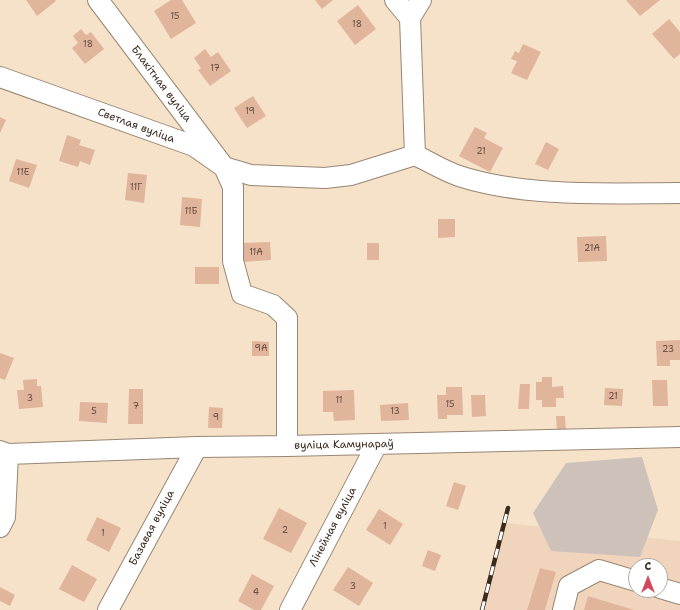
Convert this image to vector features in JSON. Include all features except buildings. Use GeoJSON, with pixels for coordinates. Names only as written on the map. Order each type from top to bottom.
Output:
{"type":"FeatureCollection","features":[{"type":"Feature","properties":{"kind":"street","name":"Блакітная вуліца"},"geometry":{"type":"LineString","coordinates":[[98,0],[224,167],[233,187],[233,261],[242,294],[273,305],[287,318],[287,446]]}},
{"type":"Feature","properties":{"kind":"street"},"geometry":{"type":"LineString","coordinates":[[395,0],[410,18]]}},
{"type":"Feature","properties":{"kind":"street"},"geometry":{"type":"LineString","coordinates":[[420,0],[410,18],[415,155],[458,176],[504,187],[598,193],[680,193]]}},
{"type":"Feature","properties":{"kind":"street","name":"Светлая вуліца"},"geometry":{"type":"LineString","coordinates":[[0,76],[194,146],[224,167],[251,175],[326,178],[351,175],[415,155]]}},
{"type":"Feature","properties":{"kind":"street","name":"вуліца Камунараў"},"geometry":{"type":"LineString","coordinates":[[4,452],[680,437]]}},
{"type":"Feature","properties":{"kind":"street","name":"Лінейная вуліца"},"geometry":{"type":"LineString","coordinates":[[290,610],[377,444]]}},
{"type":"Feature","properties":{"kind":"street","name":"Базавая вуліца"},"geometry":{"type":"LineString","coordinates":[[108,610],[197,447]]}},
{"type":"Feature","properties":{"kind":"street"},"geometry":{"type":"LineString","coordinates":[[0,527],[5,517],[4,452]]}},
{"type":"Feature","properties":{"kind":"street"},"geometry":{"type":"LineString","coordinates":[[562,610],[569,586],[599,570],[628,579]]}},
{"type":"Feature","properties":{"kind":"street"},"geometry":{"type":"LineString","coordinates":[[668,590],[680,594]]}},
{"type":"Feature","properties":{"kind":"shaded area"},"geometry":{"type":"Polygon","coordinates":[[[642,457],[658,510],[640,557],[551,551],[533,513],[566,463],[642,457]]]}},
{"type":"Feature","properties":{"kind":"shaded area"},"geometry":{"type":"Polygon","coordinates":[[[505,523],[680,541],[680,610],[480,610],[505,523]]]}},
{"type":"Feature","properties":{"kind":"railway"},"geometry":{"type":"LineString","coordinates":[[482,610],[508,508]]}}]}
